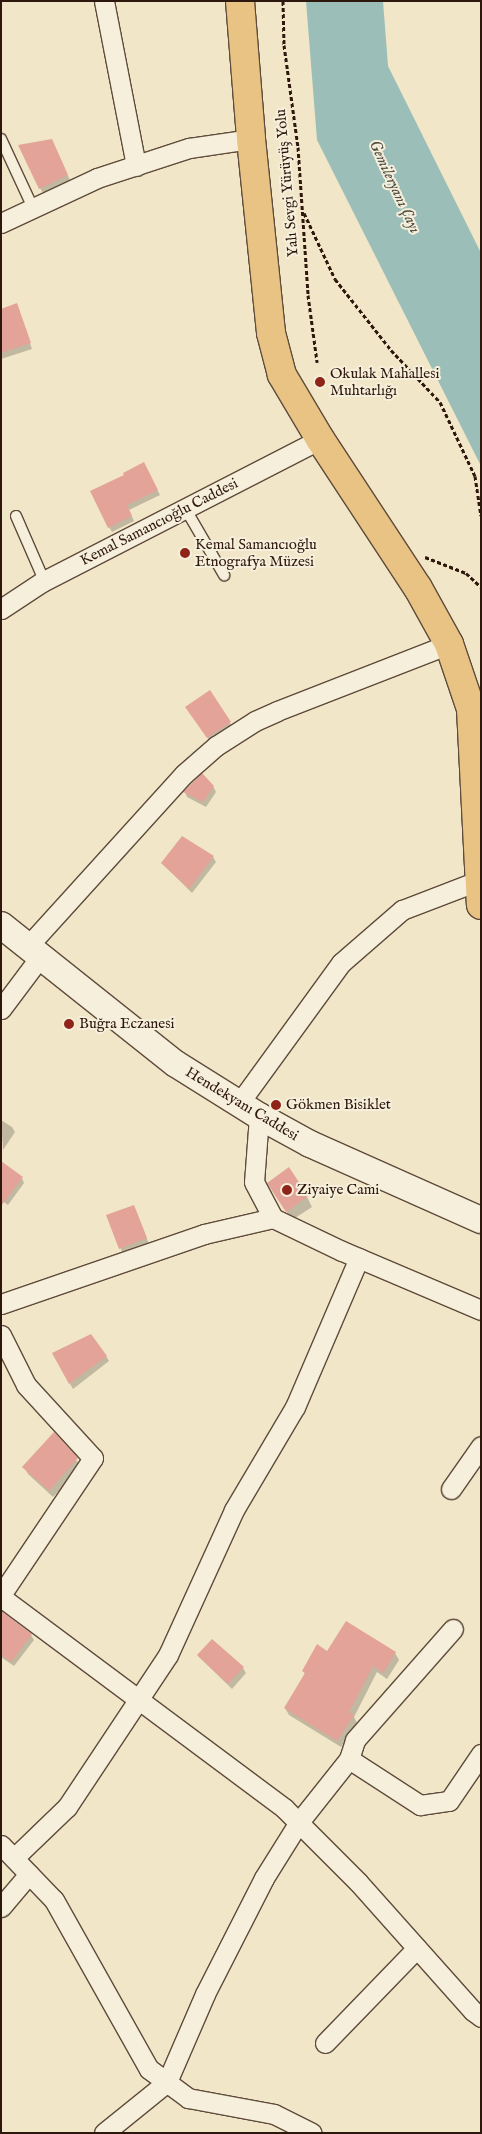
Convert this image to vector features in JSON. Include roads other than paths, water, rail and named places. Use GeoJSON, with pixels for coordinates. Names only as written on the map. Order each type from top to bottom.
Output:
{"type":"FeatureCollection","features":[{"type":"Feature","properties":{"kind":"main road"},"geometry":{"type":"LineString","coordinates":[[240,1],[251,139],[271,333],[282,375],[320,439],[394,552],[449,644],[471,709],[480,892]]}},
{"type":"Feature","properties":{"kind":"main road","name":"Hendekyanı Caddesi"},"geometry":{"type":"LineString","coordinates":[[1,925],[176,1064],[249,1109],[310,1144],[481,1220]]}},
{"type":"Feature","properties":{"kind":"street"},"geometry":{"type":"LineString","coordinates":[[104,1],[136,166]]}},
{"type":"Feature","properties":{"kind":"street"},"geometry":{"type":"LineString","coordinates":[[1,222],[97,178],[189,148],[251,139]]}},
{"type":"Feature","properties":{"kind":"street","name":"Kemal Samancıoğlu Caddesi"},"geometry":{"type":"LineString","coordinates":[[1,609],[44,580],[320,439]]}},
{"type":"Feature","properties":{"kind":"street"},"geometry":{"type":"LineString","coordinates":[[1,1009],[34,951],[184,774],[216,746],[255,721],[277,711],[449,644]]}},
{"type":"Feature","properties":{"kind":"street"},"geometry":{"type":"LineString","coordinates":[[480,892],[402,910],[341,963],[249,1109],[254,1182],[273,1218],[359,1258],[481,1310]]}},
{"type":"Feature","properties":{"kind":"street"},"geometry":{"type":"LineString","coordinates":[[1,1304],[204,1234],[273,1218]]}},
{"type":"Feature","properties":{"kind":"street"},"geometry":{"type":"LineString","coordinates":[[312,2133],[274,2114],[188,2098],[148,2068],[116,2015],[54,1900],[8,1852],[67,1807],[168,1655],[234,1510],[295,1407],[359,1258]]}},
{"type":"Feature","properties":{"kind":"street"},"geometry":{"type":"LineString","coordinates":[[1,1335],[26,1385],[93,1458],[1,1596],[284,1808],[358,1882],[481,2017]]}},
{"type":"Feature","properties":{"kind":"street"},"geometry":{"type":"LineString","coordinates":[[451,1489],[481,1446]]}},
{"type":"Feature","properties":{"kind":"street"},"geometry":{"type":"LineString","coordinates":[[104,2133],[167,2082],[205,1994],[264,1878],[298,1822],[349,1759],[355,1740],[453,1629]]}},
{"type":"Feature","properties":{"kind":"street"},"geometry":{"type":"LineString","coordinates":[[349,1759],[420,1805],[449,1801],[481,1754]]}},
{"type":"Feature","properties":{"kind":"street"},"geometry":{"type":"LineString","coordinates":[[1,1907],[29,1874]]}},
{"type":"Feature","properties":{"kind":"street"},"geometry":{"type":"LineString","coordinates":[[325,2043],[417,1948]]}},
{"type":"Feature","properties":{"kind":"lane"},"geometry":{"type":"LineString","coordinates":[[1,139],[33,208]]}},
{"type":"Feature","properties":{"kind":"lane"},"geometry":{"type":"LineString","coordinates":[[185,508],[224,575]]}},
{"type":"Feature","properties":{"kind":"lane"},"geometry":{"type":"LineString","coordinates":[[16,516],[44,580]]}},
{"type":"Feature","properties":{"kind":"water","name":"Gemileryanı Çayı"},"geometry":{"type":"Polygon","coordinates":[[[306,1],[383,1],[388,66],[481,253],[481,466],[317,140],[306,1]]]}},
{"type":"Feature","properties":{"kind":"place","name":"Okulak Mahallesi Muhtarlığı"},"geometry":{"type":"Point","coordinates":[320,382]}},
{"type":"Feature","properties":{"kind":"place","name":"Kemal Samancıoğlu Etnografya Müzesi"},"geometry":{"type":"Point","coordinates":[185,553]}},
{"type":"Feature","properties":{"kind":"place","name":"Buğra Eczanesi"},"geometry":{"type":"Point","coordinates":[69,1024]}},
{"type":"Feature","properties":{"kind":"place","name":"Gökmen Bisiklet"},"geometry":{"type":"Point","coordinates":[276,1105]}},
{"type":"Feature","properties":{"kind":"place","name":"Ziyaiye Cami"},"geometry":{"type":"Point","coordinates":[287,1190]}}]}
